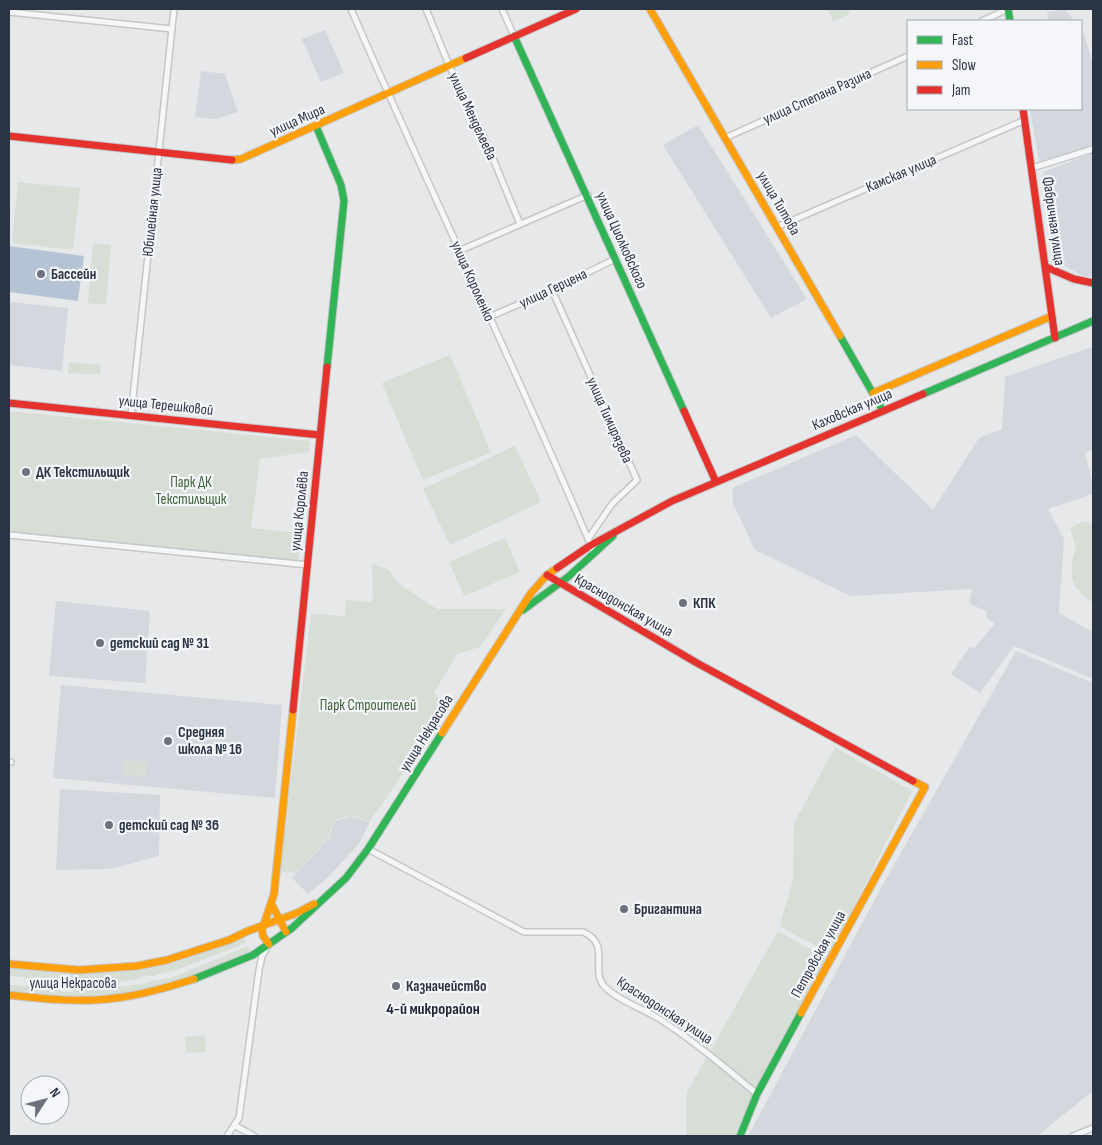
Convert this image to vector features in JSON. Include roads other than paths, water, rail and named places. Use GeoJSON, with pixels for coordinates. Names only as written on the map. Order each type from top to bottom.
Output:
{"type":"FeatureCollection","features":[{"type":"Feature","properties":{"kind":"street","name":"Юбилейная улица"},"geometry":{"type":"LineString","coordinates":[[131,416],[174,9]]}},
{"type":"Feature","properties":{"kind":"street","name":"улица Короленко"},"geometry":{"type":"LineString","coordinates":[[351,9],[388,94],[461,250],[594,553]]}},
{"type":"Feature","properties":{"kind":"street","name":"улица Менделеева"},"geometry":{"type":"LineString","coordinates":[[426,9],[449,65],[487,144],[520,224]]}},
{"type":"Feature","properties":{"kind":"street","name":"улица Циолковского"},"geometry":{"type":"LineString","coordinates":[[502,9],[588,195],[716,482]]}},
{"type":"Feature","properties":{"kind":"street","name":"улица Мира"},"geometry":{"type":"LineString","coordinates":[[9,136],[226,160],[241,159],[576,9]]}},
{"type":"Feature","properties":{"kind":"street","name":"улица Титова"},"geometry":{"type":"LineString","coordinates":[[650,9],[883,411]]}},
{"type":"Feature","properties":{"kind":"street"},"geometry":{"type":"LineString","coordinates":[[984,20],[1008,9]]}},
{"type":"Feature","properties":{"kind":"street"},"geometry":{"type":"LineString","coordinates":[[9,12],[172,29]]}},
{"type":"Feature","properties":{"kind":"street","name":"улица Степана Разина"},"geometry":{"type":"LineString","coordinates":[[726,138],[907,56]]}},
{"type":"Feature","properties":{"kind":"street","name":"Фабричная улица"},"geometry":{"type":"LineString","coordinates":[[1023,110],[1055,338]]}},
{"type":"Feature","properties":{"kind":"street","name":"Камская улица"},"geometry":{"type":"LineString","coordinates":[[776,227],[1025,120]]}},
{"type":"Feature","properties":{"kind":"street","name":"улица Королёва"},"geometry":{"type":"LineString","coordinates":[[262,926],[274,894],[344,201],[341,185],[316,126]]}},
{"type":"Feature","properties":{"kind":"street"},"geometry":{"type":"LineString","coordinates":[[1032,168],[1093,149]]}},
{"type":"Feature","properties":{"kind":"street"},"geometry":{"type":"LineString","coordinates":[[461,250],[588,195]]}},
{"type":"Feature","properties":{"kind":"street","name":"улица Герцена"},"geometry":{"type":"LineString","coordinates":[[489,317],[552,290],[616,259]]}},
{"type":"Feature","properties":{"kind":"street"},"geometry":{"type":"LineString","coordinates":[[1046,267],[1074,279],[1093,284]]}},
{"type":"Feature","properties":{"kind":"street","name":"улица Тимирязева"},"geometry":{"type":"LineString","coordinates":[[552,290],[636,480],[612,504],[589,542]]}},
{"type":"Feature","properties":{"kind":"street"},"geometry":{"type":"LineString","coordinates":[[873,393],[1052,316]]}},
{"type":"Feature","properties":{"kind":"street","name":"Каховская улица"},"geometry":{"type":"LineString","coordinates":[[547,575],[589,542],[623,527],[672,501],[1093,321]]}},
{"type":"Feature","properties":{"kind":"street","name":"улица Терешковой"},"geometry":{"type":"LineString","coordinates":[[9,403],[320,435]]}},
{"type":"Feature","properties":{"kind":"street","name":"Каховская улица"},"geometry":{"type":"LineString","coordinates":[[519,613],[559,583],[623,527]]}},
{"type":"Feature","properties":{"kind":"street"},"geometry":{"type":"LineString","coordinates":[[9,535],[308,565]]}},
{"type":"Feature","properties":{"kind":"street","name":"Краснодонская улица"},"geometry":{"type":"LineString","coordinates":[[547,575],[698,663],[924,787]]}},
{"type":"Feature","properties":{"kind":"street","name":"улица Некрасова"},"geometry":{"type":"LineString","coordinates":[[9,995],[83,1000],[116,998],[146,993],[167,988],[219,970],[253,955],[286,932],[346,878],[368,849],[531,593],[547,575]]}},
{"type":"Feature","properties":{"kind":"street","name":"Петровская улица"},"geometry":{"type":"LineString","coordinates":[[740,1136],[757,1094],[924,787]]}},
{"type":"Feature","properties":{"kind":"street","name":"Краснодонская улица"},"geometry":{"type":"LineString","coordinates":[[368,849],[524,932],[583,932],[591,935],[597,942],[601,980],[606,988],[621,999],[645,1010],[679,1032],[757,1094]]}},
{"type":"Feature","properties":{"kind":"street","name":"улица Некрасова"},"geometry":{"type":"LineString","coordinates":[[9,964],[79,970],[137,966],[167,960],[297,914],[321,901]]}},
{"type":"Feature","properties":{"kind":"street"},"geometry":{"type":"LineString","coordinates":[[271,903],[274,913],[286,932]]}},
{"type":"Feature","properties":{"kind":"street"},"geometry":{"type":"LineString","coordinates":[[227,1136],[239,1118],[259,970],[262,956],[269,944],[262,937],[262,926]]}},
{"type":"Feature","properties":{"kind":"street"},"geometry":{"type":"LineString","coordinates":[[234,1124],[254,1136]]}},
{"type":"Feature","properties":{"kind":"street"},"geometry":{"type":"LineString","coordinates":[[1073,1136],[1093,1128]]}},
{"type":"Feature","properties":{"kind":"water"},"geometry":{"type":"Polygon","coordinates":[[[9,246],[84,256],[78,301],[9,292],[9,246]]]}},
{"type":"Feature","properties":{"kind":"place","name":"Бассейн"},"geometry":{"type":"Point","coordinates":[41,274]}},
{"type":"Feature","properties":{"kind":"place","name":"ДК Текстильщик"},"geometry":{"type":"Point","coordinates":[26,472]}},
{"type":"Feature","properties":{"kind":"place","name":"КПК"},"geometry":{"type":"Point","coordinates":[683,603]}},
{"type":"Feature","properties":{"kind":"place","name":"детский сад № 31"},"geometry":{"type":"Point","coordinates":[100,643]}},
{"type":"Feature","properties":{"kind":"place","name":"Средняя школа № 16"},"geometry":{"type":"Point","coordinates":[168,741]}},
{"type":"Feature","properties":{"kind":"place","name":"детский сад № 36"},"geometry":{"type":"Point","coordinates":[109,825]}},
{"type":"Feature","properties":{"kind":"place","name":"Бригантина"},"geometry":{"type":"Point","coordinates":[624,909]}},
{"type":"Feature","properties":{"kind":"place","name":"Казначейство"},"geometry":{"type":"Point","coordinates":[396,986]}},
{"type":"Feature","properties":{"kind":"district","name":"4-й микрорайон"},"geometry":{"type":"Point","coordinates":[433,1008]}},
{"type":"Feature","properties":{"kind":"park label","name":"Парк ДК Текстильщик"},"geometry":{"type":"Point","coordinates":[191,490]}},
{"type":"Feature","properties":{"kind":"park label","name":"Парк Строителей"},"geometry":{"type":"Point","coordinates":[368,705]}}]}
